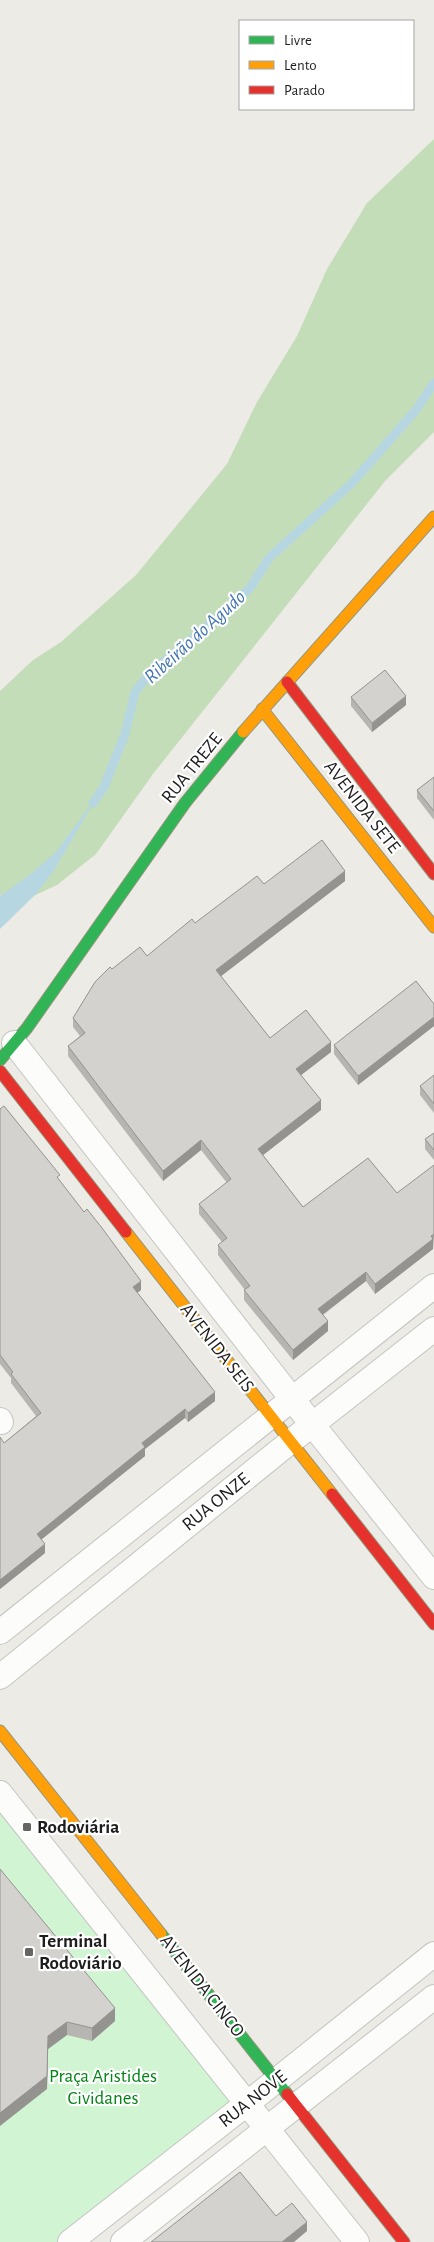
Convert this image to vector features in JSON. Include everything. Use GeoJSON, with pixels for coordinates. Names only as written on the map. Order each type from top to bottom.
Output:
{"type":"FeatureCollection","features":[{"type":"Feature","properties":{"kind":"street","name":"RUA TREZE"},"geometry":{"type":"LineString","coordinates":[[7,1051],[185,803],[262,709],[434,517]]}},
{"type":"Feature","properties":{"kind":"street","name":"AVENIDA SETE"},"geometry":{"type":"LineString","coordinates":[[286,682],[434,874]]}},
{"type":"Feature","properties":{"kind":"street","name":"AVENIDA SETE"},"geometry":{"type":"LineString","coordinates":[[262,709],[434,928]]}},
{"type":"Feature","properties":{"kind":"street","name":"AVENIDA SEIS"},"geometry":{"type":"LineString","coordinates":[[7,1051],[123,1183],[312,1426],[434,1577]]}},
{"type":"Feature","properties":{"kind":"street","name":"AVENIDA SEIS"},"geometry":{"type":"LineString","coordinates":[[0,1071],[434,1624]]}},
{"type":"Feature","properties":{"kind":"street"},"geometry":{"type":"LineString","coordinates":[[100,1199],[123,1183]]}},
{"type":"Feature","properties":{"kind":"street"},"geometry":{"type":"LineString","coordinates":[[141,1251],[164,1236]]}},
{"type":"Feature","properties":{"kind":"street","name":"RUA ONZE"},"geometry":{"type":"LineString","coordinates":[[0,1632],[434,1286]]}},
{"type":"Feature","properties":{"kind":"street","name":"RUA ONZE"},"geometry":{"type":"LineString","coordinates":[[0,1677],[290,1442],[434,1329]]}},
{"type":"Feature","properties":{"kind":"street","name":"AVENIDA CINCO"},"geometry":{"type":"LineString","coordinates":[[0,1731],[404,2242]]}},
{"type":"Feature","properties":{"kind":"street","name":"AVENIDA CINCO"},"geometry":{"type":"LineString","coordinates":[[0,1793],[357,2242]]}},
{"type":"Feature","properties":{"kind":"street","name":"RUA NOVE"},"geometry":{"type":"LineString","coordinates":[[70,2242],[247,2104],[434,1954]]}},
{"type":"Feature","properties":{"kind":"street","name":"RUA NOVE"},"geometry":{"type":"LineString","coordinates":[[123,2242],[434,1997]]}},
{"type":"Feature","properties":{"kind":"green space"},"geometry":{"type":"Polygon","coordinates":[[[434,139],[434,432],[385,481],[153,774],[96,854],[57,885],[16,904],[0,895],[0,691],[33,660],[61,642],[136,575],[227,464],[257,402],[297,336],[327,269],[367,203],[434,139]]]}},
{"type":"Feature","properties":{"kind":"green space","name":"Praça Aristides Cividanes"},"geometry":{"type":"Polygon","coordinates":[[[0,1793],[247,2104],[70,2242],[0,2242],[0,1793]]]}},
{"type":"Feature","properties":{"kind":"water"},"geometry":{"type":"Polygon","coordinates":[[[98,795],[53,872],[36,894],[0,929],[0,896],[31,874],[56,852],[98,795]]]}},
{"type":"Feature","properties":{"kind":"building"},"geometry":{"type":"Polygon","coordinates":[[[385,670],[406,696],[372,723],[351,697],[385,670]]]}},
{"type":"Feature","properties":{"kind":"building"},"geometry":{"type":"Polygon","coordinates":[[[434,777],[434,811],[417,790],[434,777]]]}},
{"type":"Feature","properties":{"kind":"building"},"geometry":{"type":"Polygon","coordinates":[[[322,840],[345,871],[216,970],[270,1038],[306,1010],[331,1042],[296,1069],[321,1100],[258,1149],[303,1207],[368,1158],[397,1193],[434,1165],[434,1234],[431,1236],[433,1239],[375,1284],[366,1272],[318,1309],[328,1321],[293,1350],[244,1290],[250,1286],[218,1245],[227,1238],[199,1204],[231,1179],[201,1140],[163,1171],[68,1046],[85,1033],[73,1018],[95,982],[110,967],[112,969],[140,947],[147,956],[192,919],[195,923],[257,876],[264,884],[322,840]]]}},
{"type":"Feature","properties":{"kind":"building"},"geometry":{"type":"Polygon","coordinates":[[[416,981],[434,1004],[434,1017],[358,1076],[334,1045],[416,981]]]}},
{"type":"Feature","properties":{"kind":"building"},"geometry":{"type":"Polygon","coordinates":[[[434,1075],[434,1104],[420,1086],[434,1075]]]}},
{"type":"Feature","properties":{"kind":"building"},"geometry":{"type":"Polygon","coordinates":[[[4,1106],[60,1175],[57,1177],[84,1212],[87,1209],[102,1228],[141,1281],[133,1287],[215,1392],[188,1413],[185,1409],[142,1443],[145,1447],[37,1534],[45,1544],[0,1580],[0,1437],[4,1443],[41,1413],[11,1374],[13,1372],[0,1355],[0,1109],[4,1106]]]}},
{"type":"Feature","properties":{"kind":"building"},"geometry":{"type":"Polygon","coordinates":[[[434,1133],[434,1150],[425,1139],[434,1133]]]}},
{"type":"Feature","properties":{"kind":"building","name":"Terminal Rodoviário"},"geometry":{"type":"Polygon","coordinates":[[[0,1869],[115,2008],[92,2028],[67,2022],[48,2036],[47,2076],[0,2113],[0,1869]]]}},
{"type":"Feature","properties":{"kind":"building"},"geometry":{"type":"Polygon","coordinates":[[[240,2172],[276,2216],[292,2203],[307,2222],[282,2242],[151,2242],[240,2172]]]}},
{"type":"Feature","properties":{"kind":"waterway","name":"Ribeirão do Agudo"},"geometry":{"type":"LineString","coordinates":[[93,803],[104,787],[125,734],[135,692],[151,672],[223,613],[250,588],[269,558],[352,483],[416,410],[434,383]]}},
{"type":"Feature","properties":{"kind":"traffic: fast"},"geometry":{"type":"LineString","coordinates":[[0,1060],[27,1028],[185,803],[243,732]]}},
{"type":"Feature","properties":{"kind":"traffic: fast"},"geometry":{"type":"LineString","coordinates":[[161,1934],[287,2094]]}},
{"type":"Feature","properties":{"kind":"traffic: slow"},"geometry":{"type":"LineString","coordinates":[[243,732],[434,517]]}},
{"type":"Feature","properties":{"kind":"traffic: slow"},"geometry":{"type":"LineString","coordinates":[[262,709],[434,927]]}},
{"type":"Feature","properties":{"kind":"traffic: slow"},"geometry":{"type":"LineString","coordinates":[[126,1232],[332,1494]]}},
{"type":"Feature","properties":{"kind":"traffic: slow"},"geometry":{"type":"LineString","coordinates":[[0,1731],[161,1934]]}},
{"type":"Feature","properties":{"kind":"traffic: jam"},"geometry":{"type":"LineString","coordinates":[[287,682],[434,874]]}},
{"type":"Feature","properties":{"kind":"traffic: jam"},"geometry":{"type":"LineString","coordinates":[[0,1071],[126,1232]]}},
{"type":"Feature","properties":{"kind":"traffic: jam"},"geometry":{"type":"LineString","coordinates":[[332,1494],[434,1624]]}},
{"type":"Feature","properties":{"kind":"traffic: jam"},"geometry":{"type":"LineString","coordinates":[[287,2094],[404,2242]]}},
{"type":"Feature","properties":{"kind":"place","name":"Rodoviária"},"geometry":{"type":"Point","coordinates":[27,1827]}},
{"type":"Feature","properties":{"kind":"place","name":"Terminal Rodoviário"},"geometry":{"type":"Point","coordinates":[29,1952]}}]}
